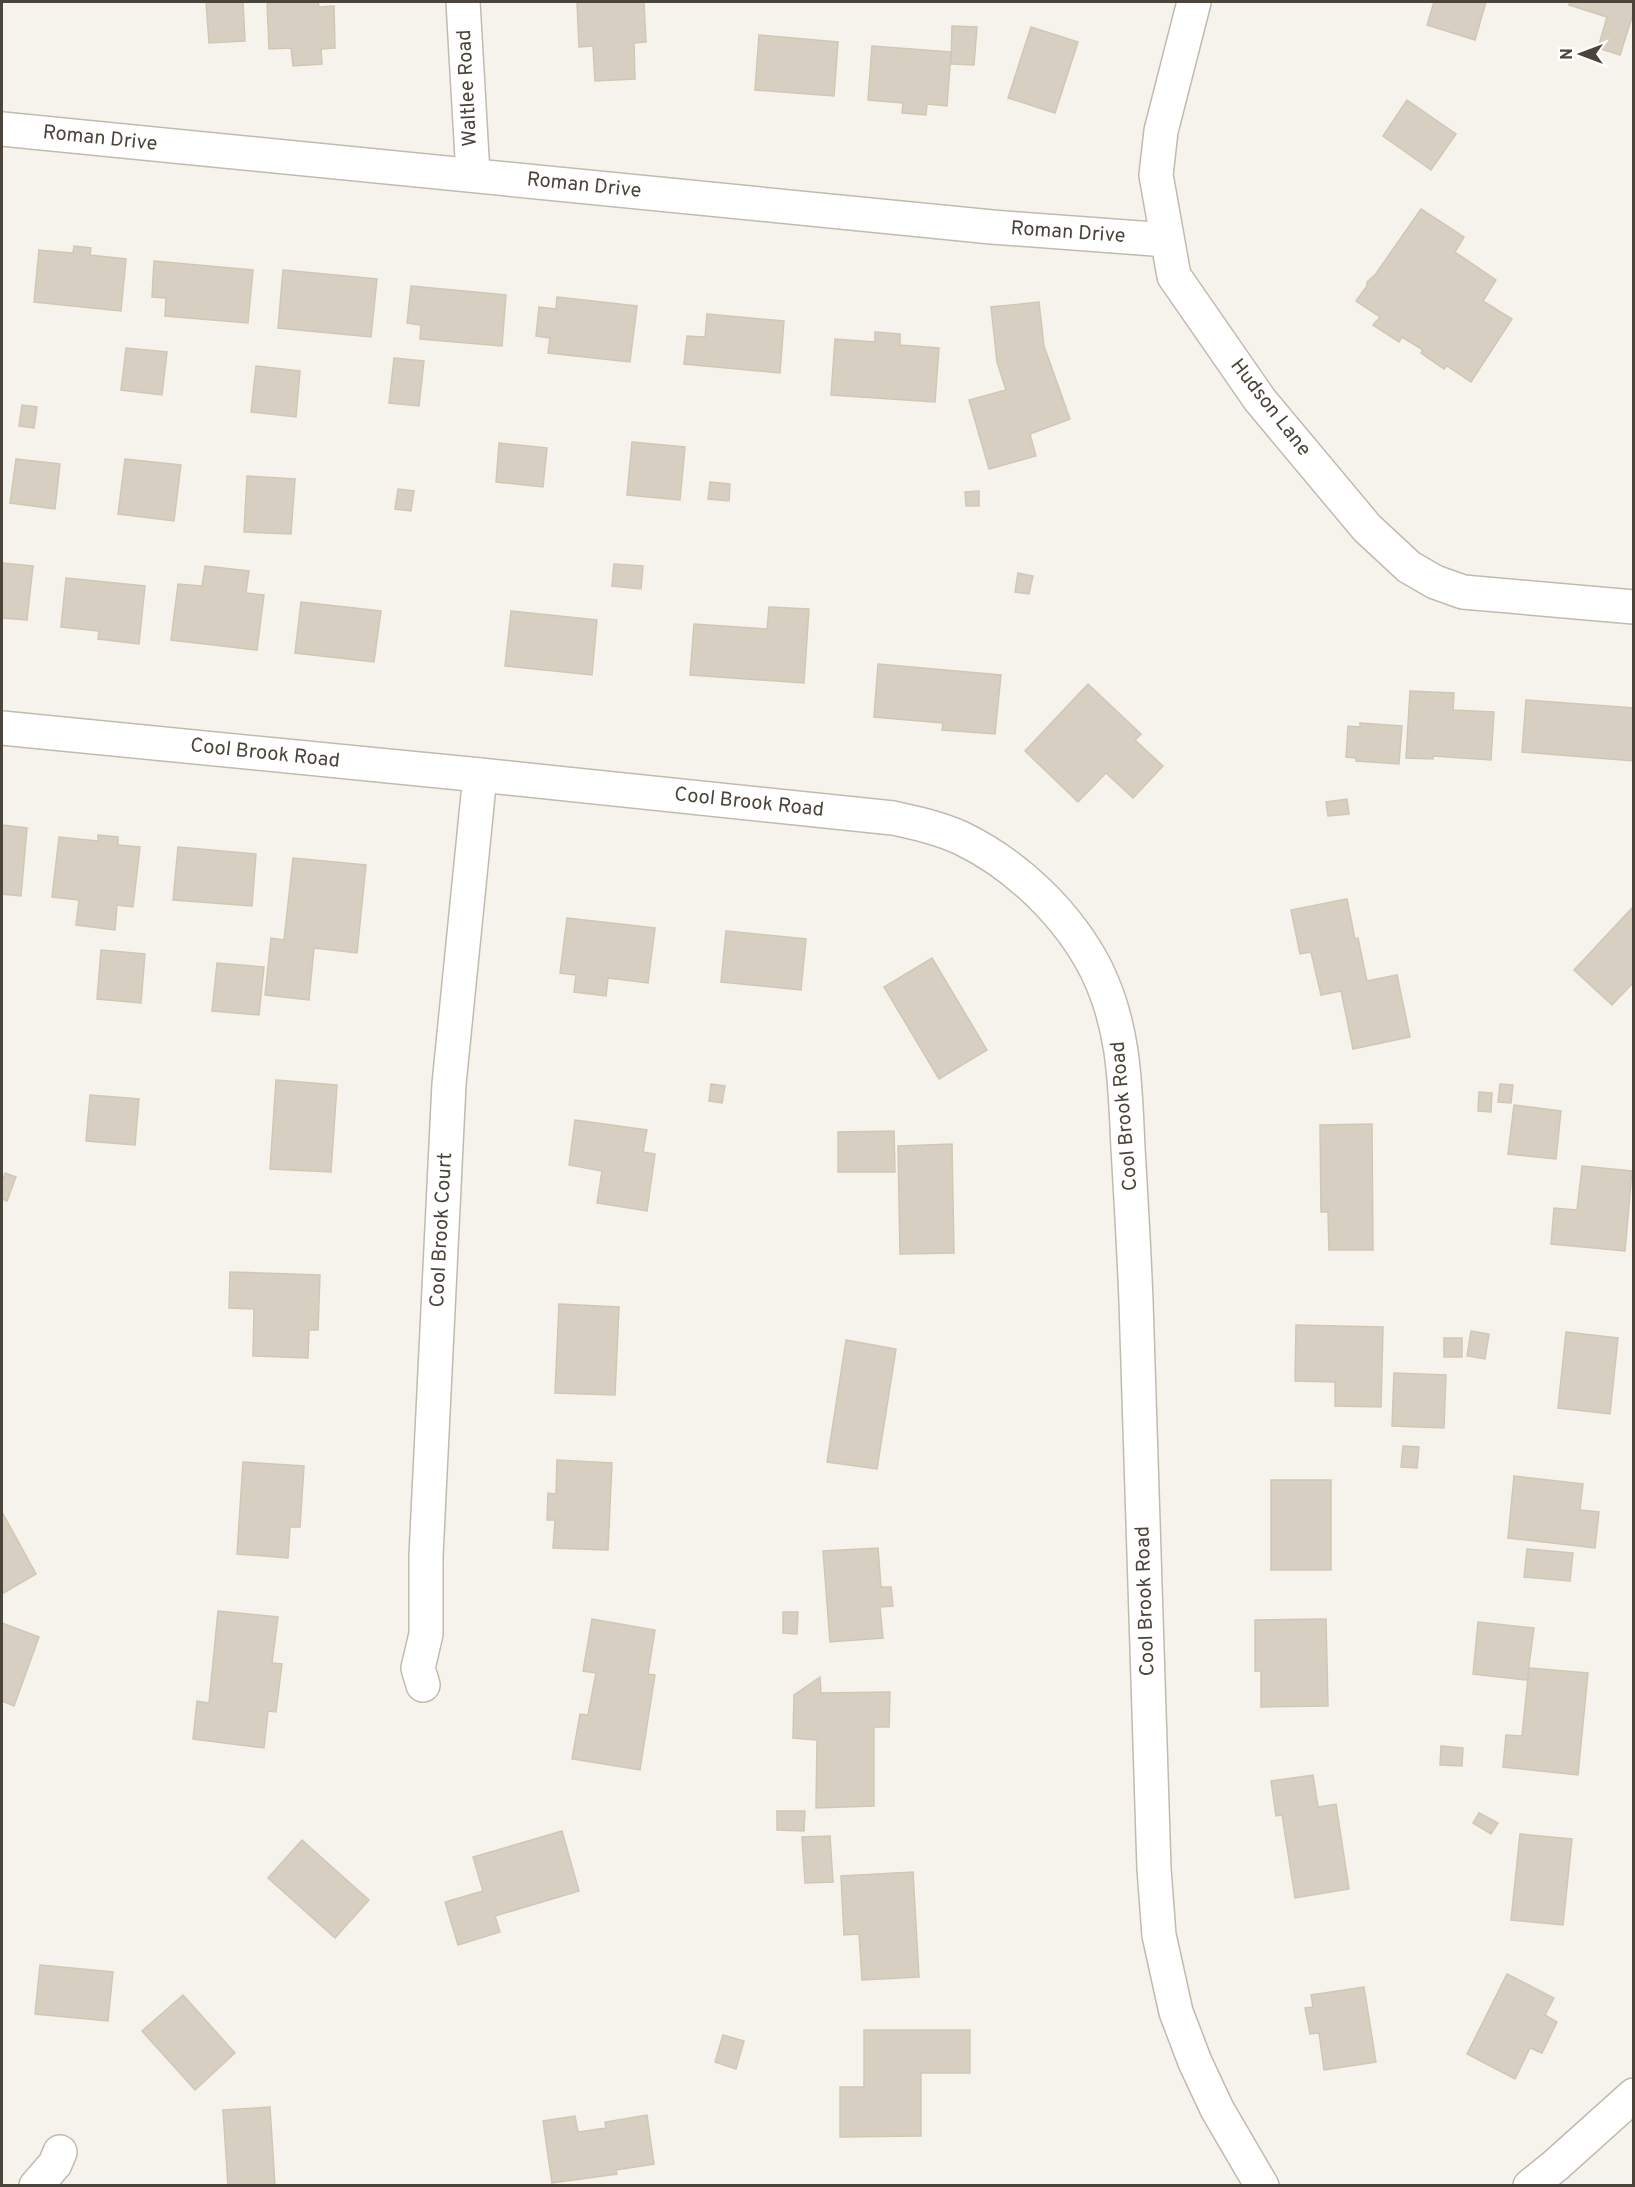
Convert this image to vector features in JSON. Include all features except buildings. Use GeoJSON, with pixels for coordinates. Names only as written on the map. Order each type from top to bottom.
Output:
{"type":"FeatureCollection","features":[{"type":"Feature","properties":{"kind":"street","name":"Waltlee Road"},"geometry":{"type":"LineString","coordinates":[[463,2],[473,175]]}},
{"type":"Feature","properties":{"kind":"street","name":"Hudson Lane"},"geometry":{"type":"LineString","coordinates":[[1194,2],[1161,131],[1156,175],[1174,276],[1260,400],[1367,528],[1409,567],[1435,582],[1463,592],[1634,607]]}},
{"type":"Feature","properties":{"kind":"street","name":"Roman Drive"},"geometry":{"type":"LineString","coordinates":[[2,129],[992,227],[1167,240]]}},
{"type":"Feature","properties":{"kind":"street","name":"Cool Brook Road"},"geometry":{"type":"LineString","coordinates":[[2,728],[893,818],[924,825],[959,837],[991,855],[1032,886],[1058,914],[1076,937],[1096,970],[1114,1015],[1121,1043],[1125,1077],[1133,1239],[1154,1869],[1159,1935],[1176,2012],[1195,2062],[1217,2109],[1262,2186]]}},
{"type":"Feature","properties":{"kind":"street","name":"Cool Brook Court"},"geometry":{"type":"LineString","coordinates":[[423,1685],[418,1668],[426,1634],[426,1556],[449,1084],[480,775]]}},
{"type":"Feature","properties":{"kind":"street"},"geometry":{"type":"LineString","coordinates":[[1530,2186],[1634,2095]]}},
{"type":"Feature","properties":{"kind":"street"},"geometry":{"type":"LineString","coordinates":[[36,2186],[55,2164],[60,2152]]}}]}
